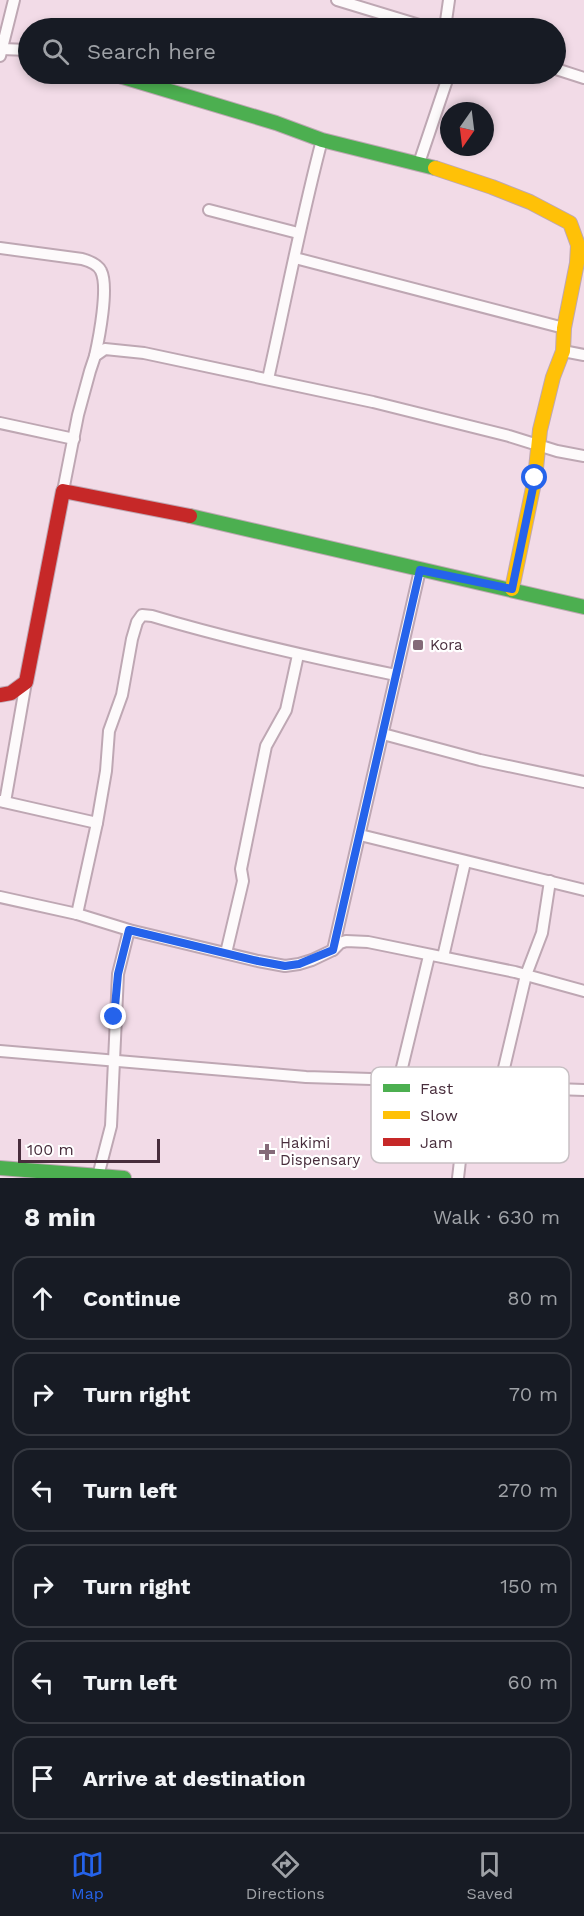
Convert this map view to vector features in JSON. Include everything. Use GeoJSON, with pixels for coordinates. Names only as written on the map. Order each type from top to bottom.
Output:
{"type":"FeatureCollection","features":[{"type":"Feature","properties":{"kind":"street"},"geometry":{"type":"LineString","coordinates":[[14,0],[1,52],[18,51]]}},
{"type":"Feature","properties":{"kind":"street"},"geometry":{"type":"LineString","coordinates":[[337,0],[396,18]]}},
{"type":"Feature","properties":{"kind":"street"},"geometry":{"type":"LineString","coordinates":[[446,18],[449,0]]}},
{"type":"Feature","properties":{"kind":"street"},"geometry":{"type":"LineString","coordinates":[[566,72],[584,78]]}},
{"type":"Feature","properties":{"kind":"street"},"geometry":{"type":"LineString","coordinates":[[146,84],[276,123],[322,140],[419,164],[492,187],[530,202],[570,223],[584,226]]}},
{"type":"Feature","properties":{"kind":"street"},"geometry":{"type":"LineString","coordinates":[[419,164],[446,84]]}},
{"type":"Feature","properties":{"kind":"street"},"geometry":{"type":"LineString","coordinates":[[268,379],[298,233],[322,140]]}},
{"type":"Feature","properties":{"kind":"street"},"geometry":{"type":"LineString","coordinates":[[209,210],[298,233]]}},
{"type":"Feature","properties":{"kind":"street"},"geometry":{"type":"LineString","coordinates":[[512,589],[531,499],[538,444],[548,397],[563,351],[564,328],[577,263],[578,245],[570,223]]}},
{"type":"Feature","properties":{"kind":"street"},"geometry":{"type":"LineString","coordinates":[[0,248],[90,261],[100,268],[104,279],[101,328],[84,392],[63,491],[2,801],[97,823]]}},
{"type":"Feature","properties":{"kind":"street"},"geometry":{"type":"LineString","coordinates":[[294,258],[564,328]]}},
{"type":"Feature","properties":{"kind":"street"},"geometry":{"type":"LineString","coordinates":[[95,356],[105,349],[124,351],[268,379],[373,402],[538,444],[557,451],[584,456]]}},
{"type":"Feature","properties":{"kind":"street"},"geometry":{"type":"LineString","coordinates":[[563,351],[584,355]]}},
{"type":"Feature","properties":{"kind":"street"},"geometry":{"type":"LineString","coordinates":[[0,423],[74,439]]}},
{"type":"Feature","properties":{"kind":"street"},"geometry":{"type":"LineString","coordinates":[[63,491],[121,500],[584,607]]}},
{"type":"Feature","properties":{"kind":"street"},"geometry":{"type":"LineString","coordinates":[[333,950],[420,570]]}},
{"type":"Feature","properties":{"kind":"street"},"geometry":{"type":"LineString","coordinates":[[77,914],[97,823],[106,771],[109,731],[122,695],[132,639],[137,622],[142,615],[298,655],[396,675]]}},
{"type":"Feature","properties":{"kind":"street"},"geometry":{"type":"LineString","coordinates":[[225,953],[243,881],[241,869],[266,747],[286,710],[298,655]]}},
{"type":"Feature","properties":{"kind":"street"},"geometry":{"type":"LineString","coordinates":[[0,695],[11,693],[26,682]]}},
{"type":"Feature","properties":{"kind":"street"},"geometry":{"type":"LineString","coordinates":[[383,734],[584,782]]}},
{"type":"Feature","properties":{"kind":"street"},"geometry":{"type":"LineString","coordinates":[[360,835],[584,890]]}},
{"type":"Feature","properties":{"kind":"street"},"geometry":{"type":"LineString","coordinates":[[443,957],[465,862]]}},
{"type":"Feature","properties":{"kind":"street"},"geometry":{"type":"LineString","coordinates":[[504,1067],[526,975],[542,933],[550,881]]}},
{"type":"Feature","properties":{"kind":"street"},"geometry":{"type":"LineString","coordinates":[[0,897],[285,966],[299,964],[333,950],[340,943],[368,942],[526,975],[584,992]]}},
{"type":"Feature","properties":{"kind":"street"},"geometry":{"type":"LineString","coordinates":[[98,1176],[111,1126],[114,1017],[118,974],[129,930]]}},
{"type":"Feature","properties":{"kind":"street"},"geometry":{"type":"LineString","coordinates":[[402,1067],[429,956]]}},
{"type":"Feature","properties":{"kind":"street"},"geometry":{"type":"LineString","coordinates":[[0,1051],[306,1077],[371,1079]]}},
{"type":"Feature","properties":{"kind":"street"},"geometry":{"type":"LineString","coordinates":[[569,1089],[584,1090]]}},
{"type":"Feature","properties":{"kind":"street"},"geometry":{"type":"LineString","coordinates":[[458,1178],[460,1163]]}},
{"type":"Feature","properties":{"kind":"street"},"geometry":{"type":"LineString","coordinates":[[0,1168],[124,1178]]}},
{"type":"Feature","properties":{"kind":"traffic: fast"},"geometry":{"type":"LineString","coordinates":[[146,84],[276,123],[322,140],[435,168]]}},
{"type":"Feature","properties":{"kind":"traffic: fast"},"geometry":{"type":"LineString","coordinates":[[190,516],[584,607]]}},
{"type":"Feature","properties":{"kind":"traffic: fast"},"geometry":{"type":"LineString","coordinates":[[0,1168],[124,1178]]}},
{"type":"Feature","properties":{"kind":"traffic: slow"},"geometry":{"type":"LineString","coordinates":[[435,168],[530,202],[570,223],[578,245],[577,263],[564,328],[563,351],[553,377],[540,430],[535,478],[512,589]]}},
{"type":"Feature","properties":{"kind":"traffic: jam"},"geometry":{"type":"LineString","coordinates":[[0,695],[11,693],[26,682],[63,491],[190,516]]}},
{"type":"Feature","properties":{"kind":"place","name":"Kora"},"geometry":{"type":"Point","coordinates":[418,645]}},
{"type":"Feature","properties":{"kind":"place","name":"Hakimi Dispensary"},"geometry":{"type":"Point","coordinates":[267,1152]}},
{"type":"Feature","properties":{"kind":"route"},"geometry":{"type":"LineString","coordinates":[[114,1017],[118,974],[129,930],[285,966],[312,960],[333,950],[420,570],[512,589],[535,478]]}}]}
